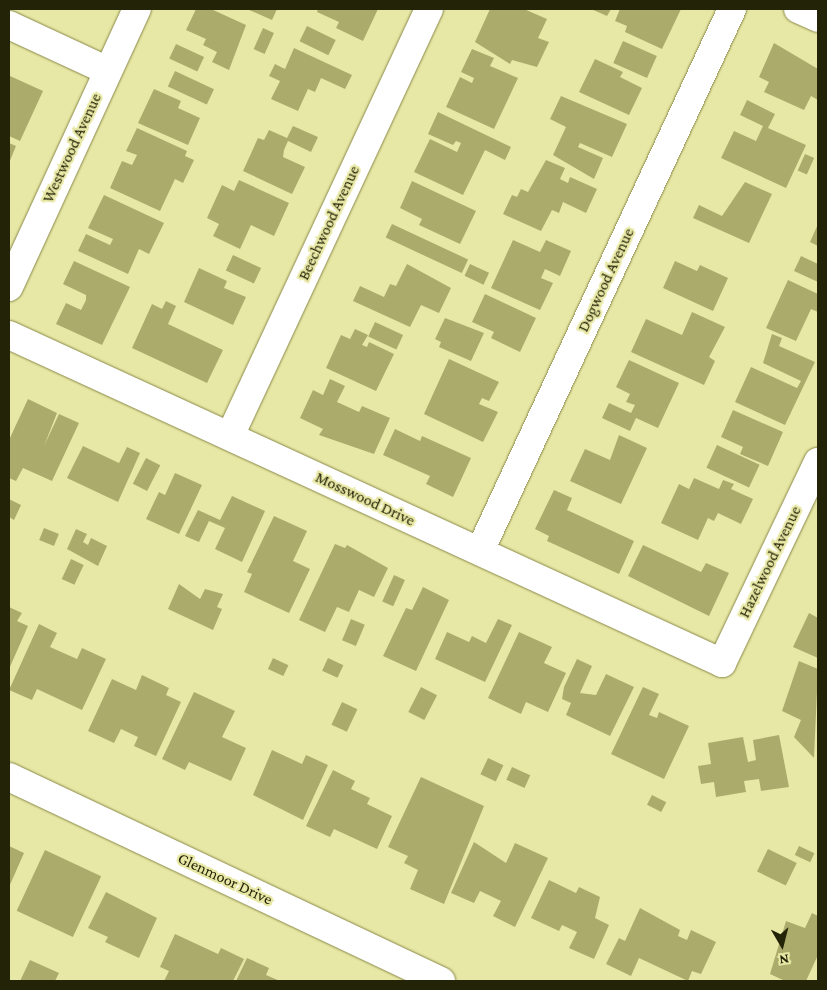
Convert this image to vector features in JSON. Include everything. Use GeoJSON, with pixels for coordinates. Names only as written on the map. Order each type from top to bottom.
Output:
{"type":"FeatureCollection","features":[{"type":"Feature","properties":{"kind":"street","name":"Westwood Avenue"},"geometry":{"type":"LineString","coordinates":[[9,287],[137,9]]}},
{"type":"Feature","properties":{"kind":"street","name":"Beechwood Avenue"},"geometry":{"type":"LineString","coordinates":[[230,436],[429,9]]}},
{"type":"Feature","properties":{"kind":"street","name":"Dogwood Avenue"},"geometry":{"type":"LineString","coordinates":[[480,551],[732,9]]}},
{"type":"Feature","properties":{"kind":"street"},"geometry":{"type":"LineString","coordinates":[[798,9],[818,18]]}},
{"type":"Feature","properties":{"kind":"street"},"geometry":{"type":"LineString","coordinates":[[9,25],[108,71]]}},
{"type":"Feature","properties":{"kind":"street","name":"Mosswood Drive"},"geometry":{"type":"LineString","coordinates":[[9,334],[722,662]]}},
{"type":"Feature","properties":{"kind":"street","name":"Hazelwood Avenue"},"geometry":{"type":"LineString","coordinates":[[722,662],[818,462]]}},
{"type":"Feature","properties":{"kind":"street","name":"Glenmoor Drive"},"geometry":{"type":"LineString","coordinates":[[9,777],[441,981]]}},
{"type":"Feature","properties":{"kind":"building"},"geometry":{"type":"Polygon","coordinates":[[[196,9],[211,9],[246,25],[229,70],[212,62],[217,52],[203,45],[206,39],[186,30],[196,9]]]}},
{"type":"Feature","properties":{"kind":"building"},"geometry":{"type":"Polygon","coordinates":[[[247,9],[277,9],[272,20],[247,9]]]}},
{"type":"Feature","properties":{"kind":"building"},"geometry":{"type":"Polygon","coordinates":[[[318,9],[378,9],[363,41],[336,28],[339,22],[317,12],[318,9]]]}},
{"type":"Feature","properties":{"kind":"building"},"geometry":{"type":"Polygon","coordinates":[[[490,9],[524,9],[547,19],[538,38],[549,42],[537,67],[512,60],[510,64],[475,42],[490,9]]]}},
{"type":"Feature","properties":{"kind":"building"},"geometry":{"type":"Polygon","coordinates":[[[591,9],[611,9],[607,16],[591,9]]]}},
{"type":"Feature","properties":{"kind":"building"},"geometry":{"type":"Polygon","coordinates":[[[620,9],[681,9],[662,49],[625,32],[627,26],[615,21],[620,9]]]}},
{"type":"Feature","properties":{"kind":"building"},"geometry":{"type":"Polygon","coordinates":[[[307,26],[336,40],[328,55],[300,41],[307,26]]]}},
{"type":"Feature","properties":{"kind":"building"},"geometry":{"type":"Polygon","coordinates":[[[263,28],[274,33],[265,54],[254,49],[263,28]]]}},
{"type":"Feature","properties":{"kind":"building"},"geometry":{"type":"Polygon","coordinates":[[[623,41],[657,56],[647,78],[613,63],[623,41]]]}},
{"type":"Feature","properties":{"kind":"building"},"geometry":{"type":"Polygon","coordinates":[[[774,43],[818,69],[818,100],[811,96],[804,110],[764,92],[769,82],[759,77],[774,43]]]}},
{"type":"Feature","properties":{"kind":"building"},"geometry":{"type":"Polygon","coordinates":[[[176,44],[204,57],[197,72],[169,59],[176,44]]]}},
{"type":"Feature","properties":{"kind":"building"},"geometry":{"type":"Polygon","coordinates":[[[294,48],[352,75],[345,89],[321,78],[315,92],[308,89],[298,111],[271,99],[280,81],[269,76],[275,64],[285,69],[294,48]]]}},
{"type":"Feature","properties":{"kind":"building"},"geometry":{"type":"Polygon","coordinates":[[[472,49],[494,58],[490,66],[518,78],[494,129],[446,107],[460,77],[472,83],[474,78],[461,72],[472,49]]]}},
{"type":"Feature","properties":{"kind":"building"},"geometry":{"type":"Polygon","coordinates":[[[595,59],[623,72],[620,77],[642,88],[629,115],[579,92],[595,59]]]}},
{"type":"Feature","properties":{"kind":"building"},"geometry":{"type":"Polygon","coordinates":[[[175,71],[214,89],[207,105],[168,86],[175,71]]]}},
{"type":"Feature","properties":{"kind":"building"},"geometry":{"type":"Polygon","coordinates":[[[10,76],[43,91],[20,141],[9,136],[10,76]]]}},
{"type":"Feature","properties":{"kind":"building"},"geometry":{"type":"Polygon","coordinates":[[[154,89],[181,101],[178,108],[200,118],[188,145],[138,123],[154,89]]]}},
{"type":"Feature","properties":{"kind":"building"},"geometry":{"type":"Polygon","coordinates":[[[561,96],[627,124],[612,157],[580,143],[578,147],[603,158],[594,179],[553,155],[566,127],[550,119],[561,96]]]}},
{"type":"Feature","properties":{"kind":"building"},"geometry":{"type":"Polygon","coordinates":[[[747,100],[775,114],[768,128],[806,145],[786,188],[721,158],[734,131],[756,141],[763,126],[740,115],[747,100]]]}},
{"type":"Feature","properties":{"kind":"building"},"geometry":{"type":"Polygon","coordinates":[[[438,112],[511,147],[505,160],[485,150],[463,195],[414,172],[430,139],[457,152],[461,143],[456,141],[453,145],[428,134],[438,112]]]}},
{"type":"Feature","properties":{"kind":"building"},"geometry":{"type":"Polygon","coordinates":[[[293,126],[318,137],[311,152],[288,141],[283,157],[305,167],[292,194],[243,171],[258,138],[264,140],[269,130],[287,138],[293,126]]]}},
{"type":"Feature","properties":{"kind":"building"},"geometry":{"type":"Polygon","coordinates":[[[137,128],[187,151],[185,156],[194,160],[183,183],[175,179],[160,211],[110,188],[122,161],[132,165],[137,155],[126,151],[137,128]]]}},
{"type":"Feature","properties":{"kind":"building"},"geometry":{"type":"Polygon","coordinates":[[[9,143],[16,146],[9,163],[9,143]]]}},
{"type":"Feature","properties":{"kind":"building"},"geometry":{"type":"Polygon","coordinates":[[[805,154],[814,158],[807,175],[798,170],[805,154]]]}},
{"type":"Feature","properties":{"kind":"building"},"geometry":{"type":"Polygon","coordinates":[[[546,160],[565,168],[560,179],[568,183],[570,177],[597,189],[586,213],[563,202],[559,213],[552,210],[541,231],[503,214],[512,195],[517,197],[521,189],[528,192],[546,160]]]}},
{"type":"Feature","properties":{"kind":"building"},"geometry":{"type":"Polygon","coordinates":[[[239,180],[289,203],[274,236],[251,225],[240,249],[213,236],[219,224],[207,218],[222,185],[234,191],[239,180]]]}},
{"type":"Feature","properties":{"kind":"building"},"geometry":{"type":"Polygon","coordinates":[[[412,181],[476,211],[460,244],[419,225],[422,219],[400,208],[412,181]]]}},
{"type":"Feature","properties":{"kind":"building"},"geometry":{"type":"Polygon","coordinates":[[[745,182],[772,194],[749,243],[693,218],[699,205],[722,216],[745,182]]]}},
{"type":"Feature","properties":{"kind":"building"},"geometry":{"type":"Polygon","coordinates":[[[104,195],[164,223],[149,254],[139,249],[128,274],[78,251],[86,234],[110,245],[113,239],[88,228],[104,195]]]}},
{"type":"Feature","properties":{"kind":"building"},"geometry":{"type":"Polygon","coordinates":[[[392,224],[468,259],[462,273],[386,238],[392,224]]]}},
{"type":"Feature","properties":{"kind":"building"},"geometry":{"type":"Polygon","coordinates":[[[818,224],[818,246],[810,242],[818,224]]]}},
{"type":"Feature","properties":{"kind":"building"},"geometry":{"type":"Polygon","coordinates":[[[513,240],[540,252],[546,240],[571,251],[560,276],[545,269],[541,278],[553,283],[540,310],[491,288],[513,240]]]}},
{"type":"Feature","properties":{"kind":"building"},"geometry":{"type":"Polygon","coordinates":[[[233,255],[261,268],[254,284],[226,270],[233,255]]]}},
{"type":"Feature","properties":{"kind":"building"},"geometry":{"type":"Polygon","coordinates":[[[801,256],[818,264],[818,282],[794,271],[801,256]]]}},
{"type":"Feature","properties":{"kind":"building"},"geometry":{"type":"Polygon","coordinates":[[[74,261],[130,287],[102,345],[56,324],[66,303],[81,310],[86,300],[86,295],[63,284],[74,261]]]}},
{"type":"Feature","properties":{"kind":"building"},"geometry":{"type":"Polygon","coordinates":[[[675,261],[697,271],[700,265],[728,278],[713,311],[663,288],[675,261]]]}},
{"type":"Feature","properties":{"kind":"building"},"geometry":{"type":"Polygon","coordinates":[[[407,264],[451,288],[439,313],[421,305],[410,327],[353,301],[360,286],[384,297],[390,284],[396,286],[407,264]]]}},
{"type":"Feature","properties":{"kind":"building"},"geometry":{"type":"Polygon","coordinates":[[[470,264],[489,273],[484,285],[465,276],[470,264]]]}},
{"type":"Feature","properties":{"kind":"building"},"geometry":{"type":"Polygon","coordinates":[[[199,268],[227,281],[224,288],[246,297],[233,325],[184,302],[199,268]]]}},
{"type":"Feature","properties":{"kind":"building"},"geometry":{"type":"Polygon","coordinates":[[[788,280],[818,294],[818,312],[811,309],[796,341],[766,328],[788,280]]]}},
{"type":"Feature","properties":{"kind":"building"},"geometry":{"type":"Polygon","coordinates":[[[485,294],[536,318],[520,352],[491,338],[494,332],[472,322],[485,294]]]}},
{"type":"Feature","properties":{"kind":"building"},"geometry":{"type":"Polygon","coordinates":[[[166,301],[176,306],[168,324],[223,350],[207,383],[132,348],[152,304],[162,309],[166,301]]]}},
{"type":"Feature","properties":{"kind":"building"},"geometry":{"type":"Polygon","coordinates":[[[692,312],[725,327],[709,357],[715,361],[704,385],[631,352],[646,319],[682,335],[692,312]]]}},
{"type":"Feature","properties":{"kind":"building"},"geometry":{"type":"Polygon","coordinates":[[[445,318],[484,333],[471,361],[439,347],[441,342],[435,339],[445,318]]]}},
{"type":"Feature","properties":{"kind":"building"},"geometry":{"type":"Polygon","coordinates":[[[375,322],[403,335],[396,350],[368,337],[375,322]]]}},
{"type":"Feature","properties":{"kind":"building"},"geometry":{"type":"Polygon","coordinates":[[[355,329],[368,335],[362,345],[367,347],[369,342],[394,354],[376,391],[326,368],[341,335],[350,339],[355,329]]]}},
{"type":"Feature","properties":{"kind":"building"},"geometry":{"type":"Polygon","coordinates":[[[772,334],[782,338],[779,346],[815,362],[785,425],[735,402],[751,367],[797,388],[801,381],[763,363],[772,334]]]}},
{"type":"Feature","properties":{"kind":"building"},"geometry":{"type":"Polygon","coordinates":[[[449,359],[499,382],[489,401],[482,398],[479,404],[498,412],[483,442],[424,414],[449,359]]]}},
{"type":"Feature","properties":{"kind":"building"},"geometry":{"type":"Polygon","coordinates":[[[629,360],[679,383],[658,428],[636,418],[630,431],[602,418],[609,403],[631,413],[635,405],[626,402],[630,394],[616,387],[629,360]]]}},
{"type":"Feature","properties":{"kind":"building"},"geometry":{"type":"Polygon","coordinates":[[[330,379],[345,386],[337,402],[359,412],[362,406],[390,418],[374,454],[319,435],[323,429],[300,418],[313,390],[323,395],[330,379]]]}},
{"type":"Feature","properties":{"kind":"building"},"geometry":{"type":"Polygon","coordinates":[[[28,399],[57,413],[44,446],[59,414],[79,423],[52,481],[23,468],[16,481],[9,478],[9,440],[28,399]]]}},
{"type":"Feature","properties":{"kind":"building"},"geometry":{"type":"Polygon","coordinates":[[[733,410],[783,432],[768,466],[740,454],[743,447],[721,437],[733,410]]]}},
{"type":"Feature","properties":{"kind":"building"},"geometry":{"type":"Polygon","coordinates":[[[395,429],[420,441],[422,436],[471,458],[453,497],[426,484],[430,476],[383,455],[395,429]]]}},
{"type":"Feature","properties":{"kind":"building"},"geometry":{"type":"Polygon","coordinates":[[[619,435],[647,448],[621,504],[570,481],[585,449],[610,460],[619,435]]]}},
{"type":"Feature","properties":{"kind":"building"},"geometry":{"type":"Polygon","coordinates":[[[717,445],[760,465],[749,488],[706,468],[717,445]]]}},
{"type":"Feature","properties":{"kind":"building"},"geometry":{"type":"Polygon","coordinates":[[[83,446],[119,463],[127,447],[140,453],[118,502],[67,478],[83,446]]]}},
{"type":"Feature","properties":{"kind":"building"},"geometry":{"type":"Polygon","coordinates":[[[146,458],[160,465],[147,491],[133,484],[146,458]]]}},
{"type":"Feature","properties":{"kind":"building"},"geometry":{"type":"Polygon","coordinates":[[[175,473],[202,485],[179,534],[146,519],[159,492],[165,495],[175,473]]]}},
{"type":"Feature","properties":{"kind":"building"},"geometry":{"type":"Polygon","coordinates":[[[694,478],[719,489],[723,480],[734,484],[731,489],[753,499],[741,524],[718,513],[714,521],[708,518],[698,540],[661,523],[679,484],[689,489],[694,478]]]}},
{"type":"Feature","properties":{"kind":"building"},"geometry":{"type":"Polygon","coordinates":[[[554,490],[572,498],[567,510],[634,541],[619,574],[547,541],[549,536],[535,529],[554,490]]]}},
{"type":"Feature","properties":{"kind":"building"},"geometry":{"type":"Polygon","coordinates":[[[232,496],[265,511],[242,562],[215,549],[225,528],[209,521],[199,542],[185,536],[198,510],[220,520],[232,496]]]}},
{"type":"Feature","properties":{"kind":"building"},"geometry":{"type":"Polygon","coordinates":[[[9,499],[21,505],[14,520],[9,517],[9,499]]]}},
{"type":"Feature","properties":{"kind":"building"},"geometry":{"type":"Polygon","coordinates":[[[274,516],[307,531],[293,561],[310,569],[289,613],[244,592],[252,574],[247,572],[274,516]]]}},
{"type":"Feature","properties":{"kind":"building"},"geometry":{"type":"Polygon","coordinates":[[[44,528],[59,534],[54,546],[39,540],[44,528]]]}},
{"type":"Feature","properties":{"kind":"building"},"geometry":{"type":"Polygon","coordinates":[[[76,529],[87,534],[83,542],[88,545],[91,538],[107,546],[98,566],[67,549],[76,529]]]}},
{"type":"Feature","properties":{"kind":"building"},"geometry":{"type":"Polygon","coordinates":[[[335,544],[345,548],[347,545],[388,568],[374,597],[359,590],[349,612],[337,607],[325,632],[299,620],[335,544]]]}},
{"type":"Feature","properties":{"kind":"building"},"geometry":{"type":"Polygon","coordinates":[[[643,545],[701,572],[706,563],[729,573],[709,616],[628,576],[643,545]]]}},
{"type":"Feature","properties":{"kind":"building"},"geometry":{"type":"Polygon","coordinates":[[[71,559],[84,565],[74,585],[62,579],[71,559]]]}},
{"type":"Feature","properties":{"kind":"building"},"geometry":{"type":"Polygon","coordinates":[[[394,575],[405,580],[393,606],[382,601],[394,575]]]}},
{"type":"Feature","properties":{"kind":"building"},"geometry":{"type":"Polygon","coordinates":[[[179,584],[200,599],[205,589],[223,594],[217,607],[222,609],[213,630],[168,609],[179,584]]]}},
{"type":"Feature","properties":{"kind":"building"},"geometry":{"type":"Polygon","coordinates":[[[423,587],[449,600],[416,671],[383,656],[406,608],[412,610],[423,587]]]}},
{"type":"Feature","properties":{"kind":"building"},"geometry":{"type":"Polygon","coordinates":[[[9,607],[22,613],[17,621],[28,626],[9,669],[9,607]]]}},
{"type":"Feature","properties":{"kind":"building"},"geometry":{"type":"Polygon","coordinates":[[[809,613],[818,618],[818,658],[793,647],[809,613]]]}},
{"type":"Feature","properties":{"kind":"building"},"geometry":{"type":"Polygon","coordinates":[[[351,619],[365,625],[356,646],[342,640],[351,619]]]}},
{"type":"Feature","properties":{"kind":"building"},"geometry":{"type":"Polygon","coordinates":[[[498,619],[512,625],[485,682],[435,659],[447,632],[469,642],[472,636],[486,643],[498,619]]]}},
{"type":"Feature","properties":{"kind":"building"},"geometry":{"type":"Polygon","coordinates":[[[39,624],[57,633],[50,647],[77,659],[82,648],[106,659],[82,710],[37,689],[32,700],[9,690],[39,624]]]}},
{"type":"Feature","properties":{"kind":"building"},"geometry":{"type":"Polygon","coordinates":[[[519,632],[552,647],[544,663],[566,673],[548,712],[526,702],[521,714],[488,698],[519,632]]]}},
{"type":"Feature","properties":{"kind":"building"},"geometry":{"type":"Polygon","coordinates":[[[273,658],[288,665],[283,676],[268,669],[273,658]]]}},
{"type":"Feature","properties":{"kind":"building"},"geometry":{"type":"Polygon","coordinates":[[[328,658],[343,665],[337,678],[322,671],[328,658]]]}},
{"type":"Feature","properties":{"kind":"building"},"geometry":{"type":"Polygon","coordinates":[[[577,659],[592,666],[580,693],[596,695],[606,674],[634,687],[610,736],[566,715],[571,703],[562,699],[564,687],[577,659]]]}},
{"type":"Feature","properties":{"kind":"building"},"geometry":{"type":"Polygon","coordinates":[[[799,661],[818,669],[814,758],[794,737],[801,720],[782,711],[799,661]]]}},
{"type":"Feature","properties":{"kind":"building"},"geometry":{"type":"Polygon","coordinates":[[[142,675],[169,688],[166,695],[181,702],[156,756],[134,746],[138,737],[121,729],[114,743],[88,731],[112,679],[136,690],[142,675]]]}},
{"type":"Feature","properties":{"kind":"building"},"geometry":{"type":"Polygon","coordinates":[[[421,687],[437,695],[424,720],[408,712],[421,687]]]}},
{"type":"Feature","properties":{"kind":"building"},"geometry":{"type":"Polygon","coordinates":[[[643,687],[659,694],[649,715],[657,718],[659,712],[689,726],[664,779],[611,754],[643,687]]]}},
{"type":"Feature","properties":{"kind":"building"},"geometry":{"type":"Polygon","coordinates":[[[194,692],[235,711],[222,737],[246,748],[231,781],[189,762],[185,770],[162,759],[194,692]]]}},
{"type":"Feature","properties":{"kind":"building"},"geometry":{"type":"Polygon","coordinates":[[[342,702],[357,709],[347,732],[331,725],[342,702]]]}},
{"type":"Feature","properties":{"kind":"building"},"geometry":{"type":"Polygon","coordinates":[[[779,735],[789,787],[761,791],[759,779],[744,781],[746,792],[716,797],[714,782],[701,784],[698,766],[711,764],[708,743],[743,737],[748,762],[756,760],[753,740],[779,735]]]}},
{"type":"Feature","properties":{"kind":"building"},"geometry":{"type":"Polygon","coordinates":[[[272,750],[302,764],[306,755],[328,765],[303,820],[253,795],[272,750]]]}},
{"type":"Feature","properties":{"kind":"building"},"geometry":{"type":"Polygon","coordinates":[[[488,758],[503,765],[496,781],[480,774],[488,758]]]}},
{"type":"Feature","properties":{"kind":"building"},"geometry":{"type":"Polygon","coordinates":[[[512,767],[530,775],[525,788],[506,780],[512,767]]]}},
{"type":"Feature","properties":{"kind":"building"},"geometry":{"type":"Polygon","coordinates":[[[333,770],[355,781],[351,789],[370,798],[367,804],[392,816],[377,849],[334,829],[330,837],[306,826],[333,770]]]}},
{"type":"Feature","properties":{"kind":"building"},"geometry":{"type":"Polygon","coordinates":[[[421,777],[484,806],[444,904],[410,889],[418,870],[404,863],[408,856],[388,847],[421,777]]]}},
{"type":"Feature","properties":{"kind":"building"},"geometry":{"type":"Polygon","coordinates":[[[652,795],[666,802],[661,812],[647,805],[652,795]]]}},
{"type":"Feature","properties":{"kind":"building"},"geometry":{"type":"Polygon","coordinates":[[[474,842],[506,863],[515,843],[548,858],[515,927],[493,916],[501,901],[480,891],[474,903],[451,893],[474,842]]]}},
{"type":"Feature","properties":{"kind":"building"},"geometry":{"type":"Polygon","coordinates":[[[9,846],[24,853],[9,887],[9,846]]]}},
{"type":"Feature","properties":{"kind":"building"},"geometry":{"type":"Polygon","coordinates":[[[799,846],[814,853],[810,862],[795,855],[799,846]]]}},
{"type":"Feature","properties":{"kind":"building"},"geometry":{"type":"Polygon","coordinates":[[[768,849],[797,863],[786,885],[757,871],[768,849]]]}},
{"type":"Feature","properties":{"kind":"building"},"geometry":{"type":"Polygon","coordinates":[[[45,850],[101,876],[73,937],[17,911],[45,850]]]}},
{"type":"Feature","properties":{"kind":"building"},"geometry":{"type":"Polygon","coordinates":[[[549,880],[576,893],[579,887],[600,897],[595,918],[609,925],[594,959],[569,948],[577,932],[562,925],[559,931],[531,918],[549,880]]]}},
{"type":"Feature","properties":{"kind":"building"},"geometry":{"type":"Polygon","coordinates":[[[106,892],[157,918],[139,958],[105,942],[108,937],[88,928],[106,892]]]}},
{"type":"Feature","properties":{"kind":"building"},"geometry":{"type":"Polygon","coordinates":[[[640,908],[680,930],[678,936],[687,940],[691,930],[716,942],[701,974],[692,971],[688,981],[639,958],[631,976],[606,964],[619,938],[625,941],[640,908]]]}},
{"type":"Feature","properties":{"kind":"building"},"geometry":{"type":"Polygon","coordinates":[[[812,913],[818,916],[818,955],[806,981],[785,981],[770,974],[786,921],[805,928],[812,913]]]}},
{"type":"Feature","properties":{"kind":"building"},"geometry":{"type":"Polygon","coordinates":[[[175,934],[218,954],[221,948],[244,959],[233,981],[164,981],[169,971],[160,967],[175,934]]]}},
{"type":"Feature","properties":{"kind":"building"},"geometry":{"type":"Polygon","coordinates":[[[247,958],[269,968],[266,975],[280,981],[236,981],[247,958]]]}},
{"type":"Feature","properties":{"kind":"building"},"geometry":{"type":"Polygon","coordinates":[[[30,960],[59,973],[55,981],[20,981],[30,960]]]}}]}
